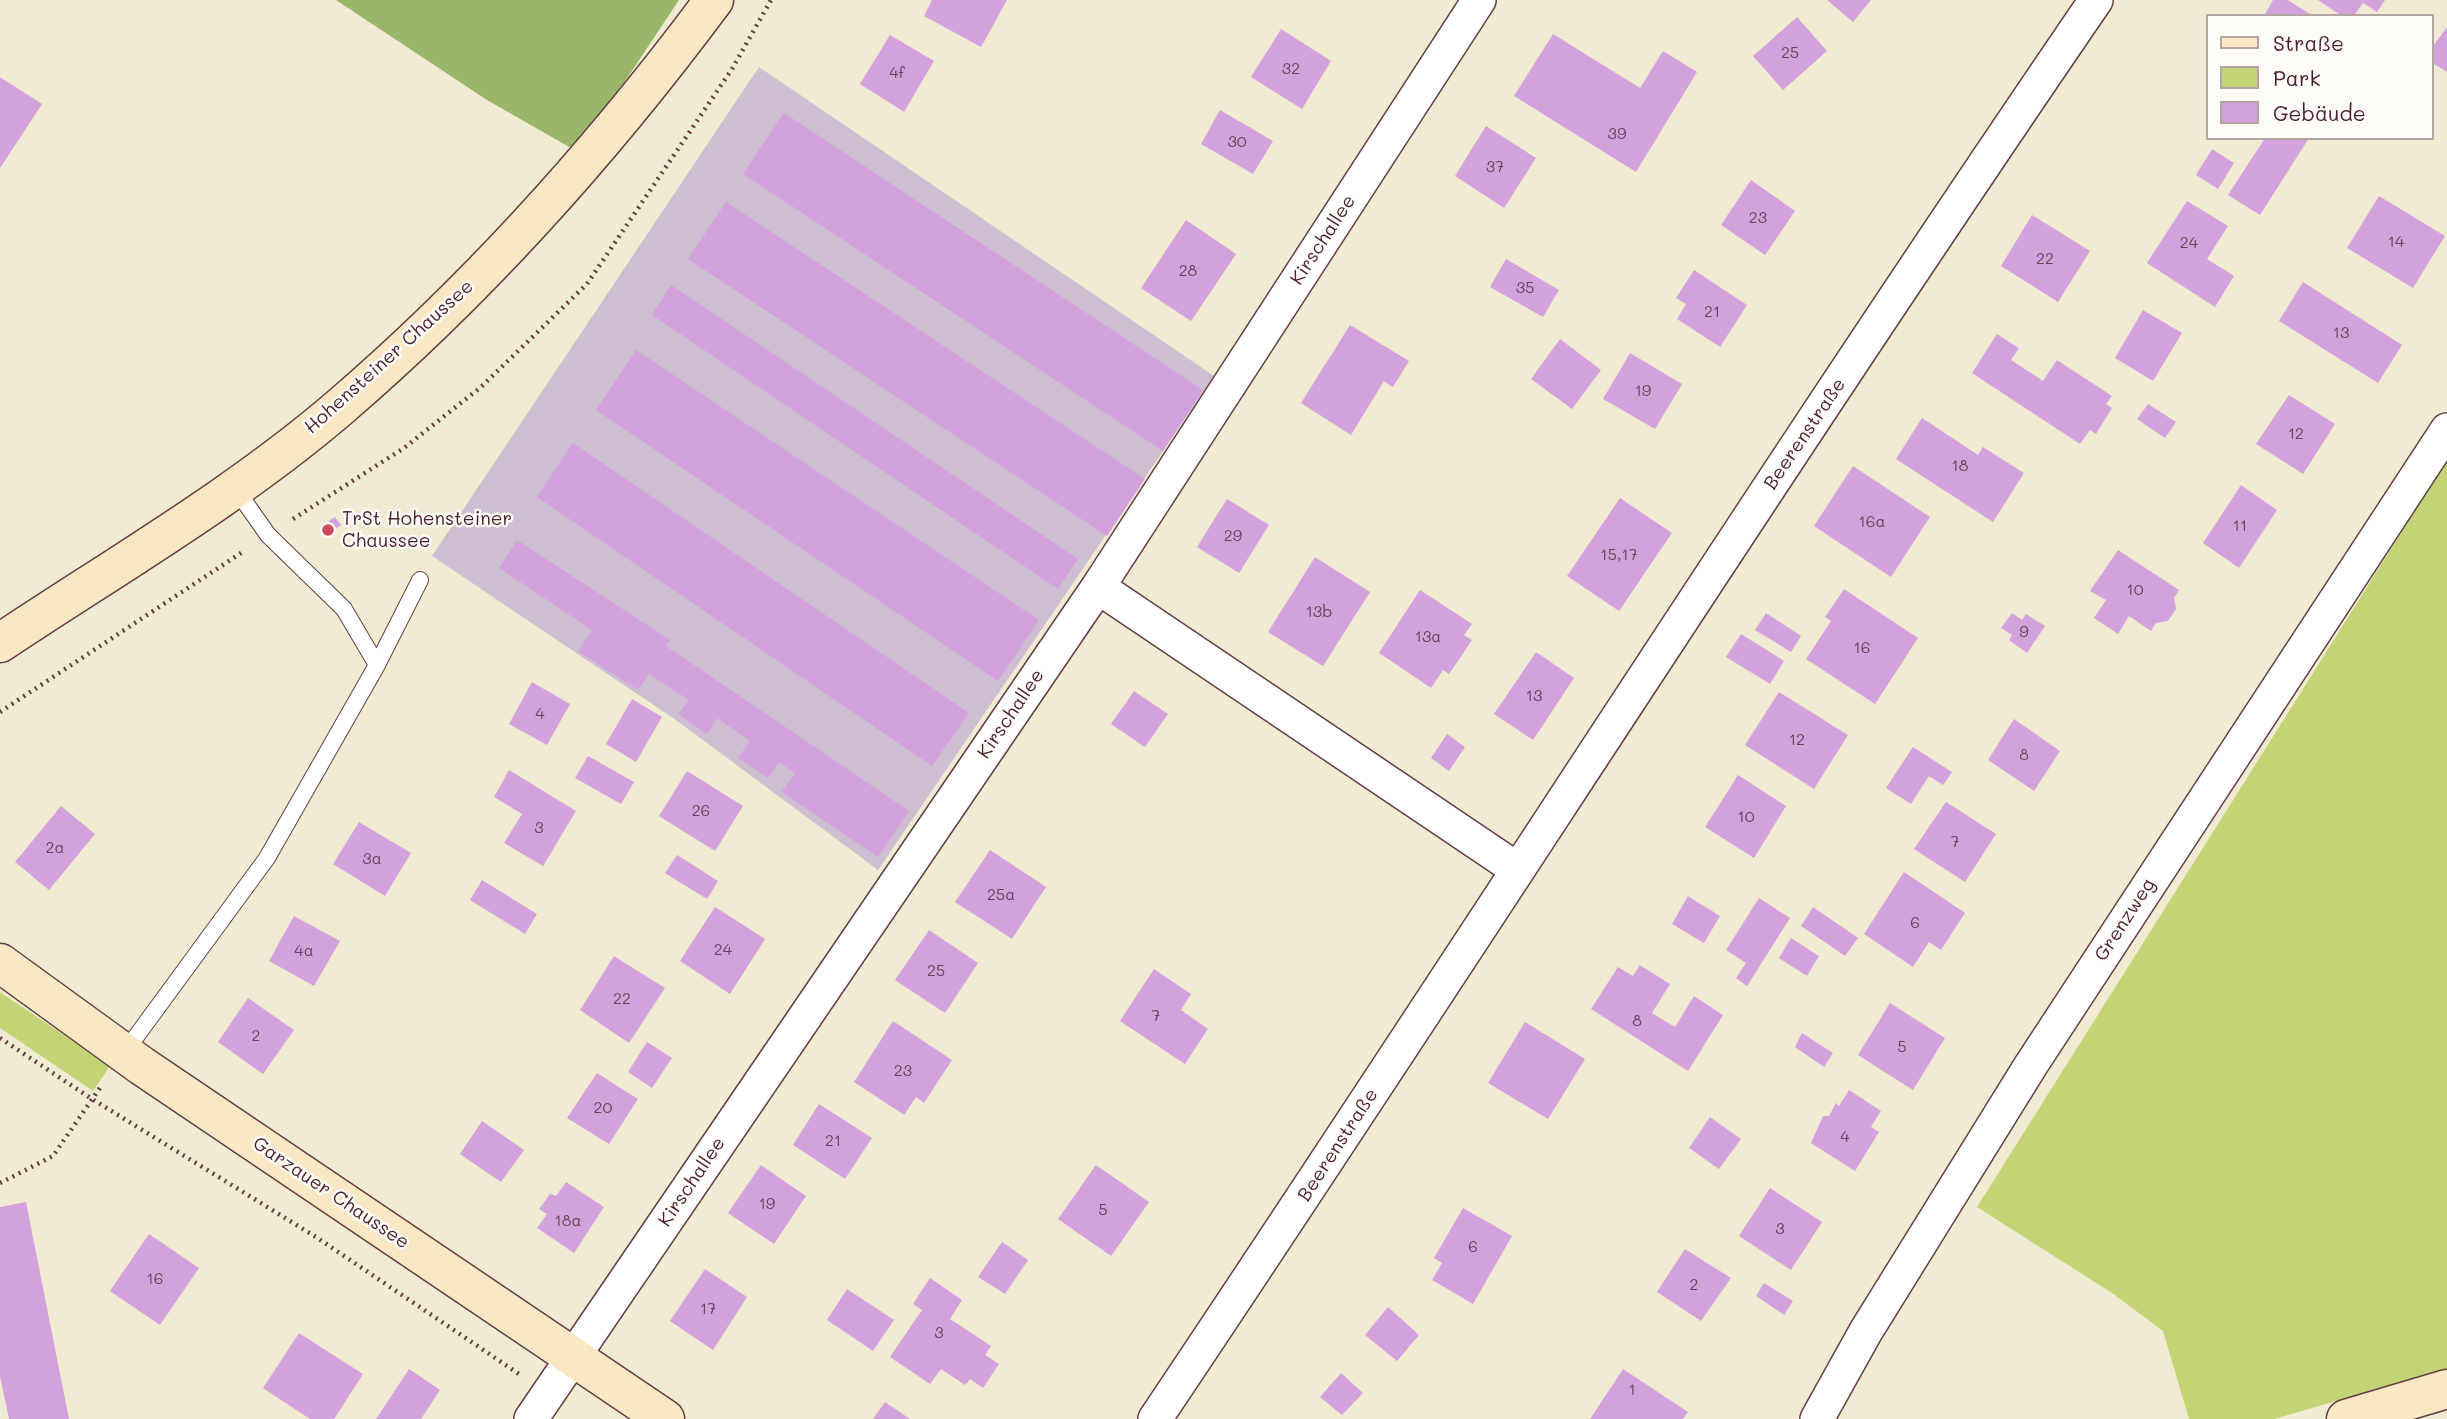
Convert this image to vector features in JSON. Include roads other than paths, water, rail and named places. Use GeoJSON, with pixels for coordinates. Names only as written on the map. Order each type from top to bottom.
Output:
{"type":"FeatureCollection","features":[{"type":"Feature","properties":{"kind":"main road","name":"Hohensteiner Chaussee"},"geometry":{"type":"LineString","coordinates":[[0,642],[235,488],[338,408],[526,230],[659,75],[715,0]]}},
{"type":"Feature","properties":{"kind":"main road","name":"Garzauer Chaussee"},"geometry":{"type":"LineString","coordinates":[[0,963],[124,1053],[665,1419]]}},
{"type":"Feature","properties":{"kind":"main road"},"geometry":{"type":"LineString","coordinates":[[2346,1419],[2447,1389]]}},
{"type":"Feature","properties":{"kind":"street","name":"Kirschallee"},"geometry":{"type":"LineString","coordinates":[[539,1407],[1098,587],[1479,0]]}},
{"type":"Feature","properties":{"kind":"street","name":"Beerenstraße"},"geometry":{"type":"LineString","coordinates":[[1155,1419],[1737,537],[2096,0]]}},
{"type":"Feature","properties":{"kind":"street","name":"Grenzweg"},"geometry":{"type":"LineString","coordinates":[[1817,1419],[1866,1331],[2031,1065],[2447,429]]}},
{"type":"Feature","properties":{"kind":"street"},"geometry":{"type":"LineString","coordinates":[[1098,587],[1518,870]]}},
{"type":"Feature","properties":{"kind":"lane"},"geometry":{"type":"LineString","coordinates":[[235,488],[268,535],[344,609],[377,665]]}},
{"type":"Feature","properties":{"kind":"lane"},"geometry":{"type":"LineString","coordinates":[[124,1053],[267,858],[377,665],[420,580]]}},
{"type":"Feature","properties":{"kind":"place","name":"TrSt Hohensteiner Chaussee"},"geometry":{"type":"Point","coordinates":[328,530]}}]}
